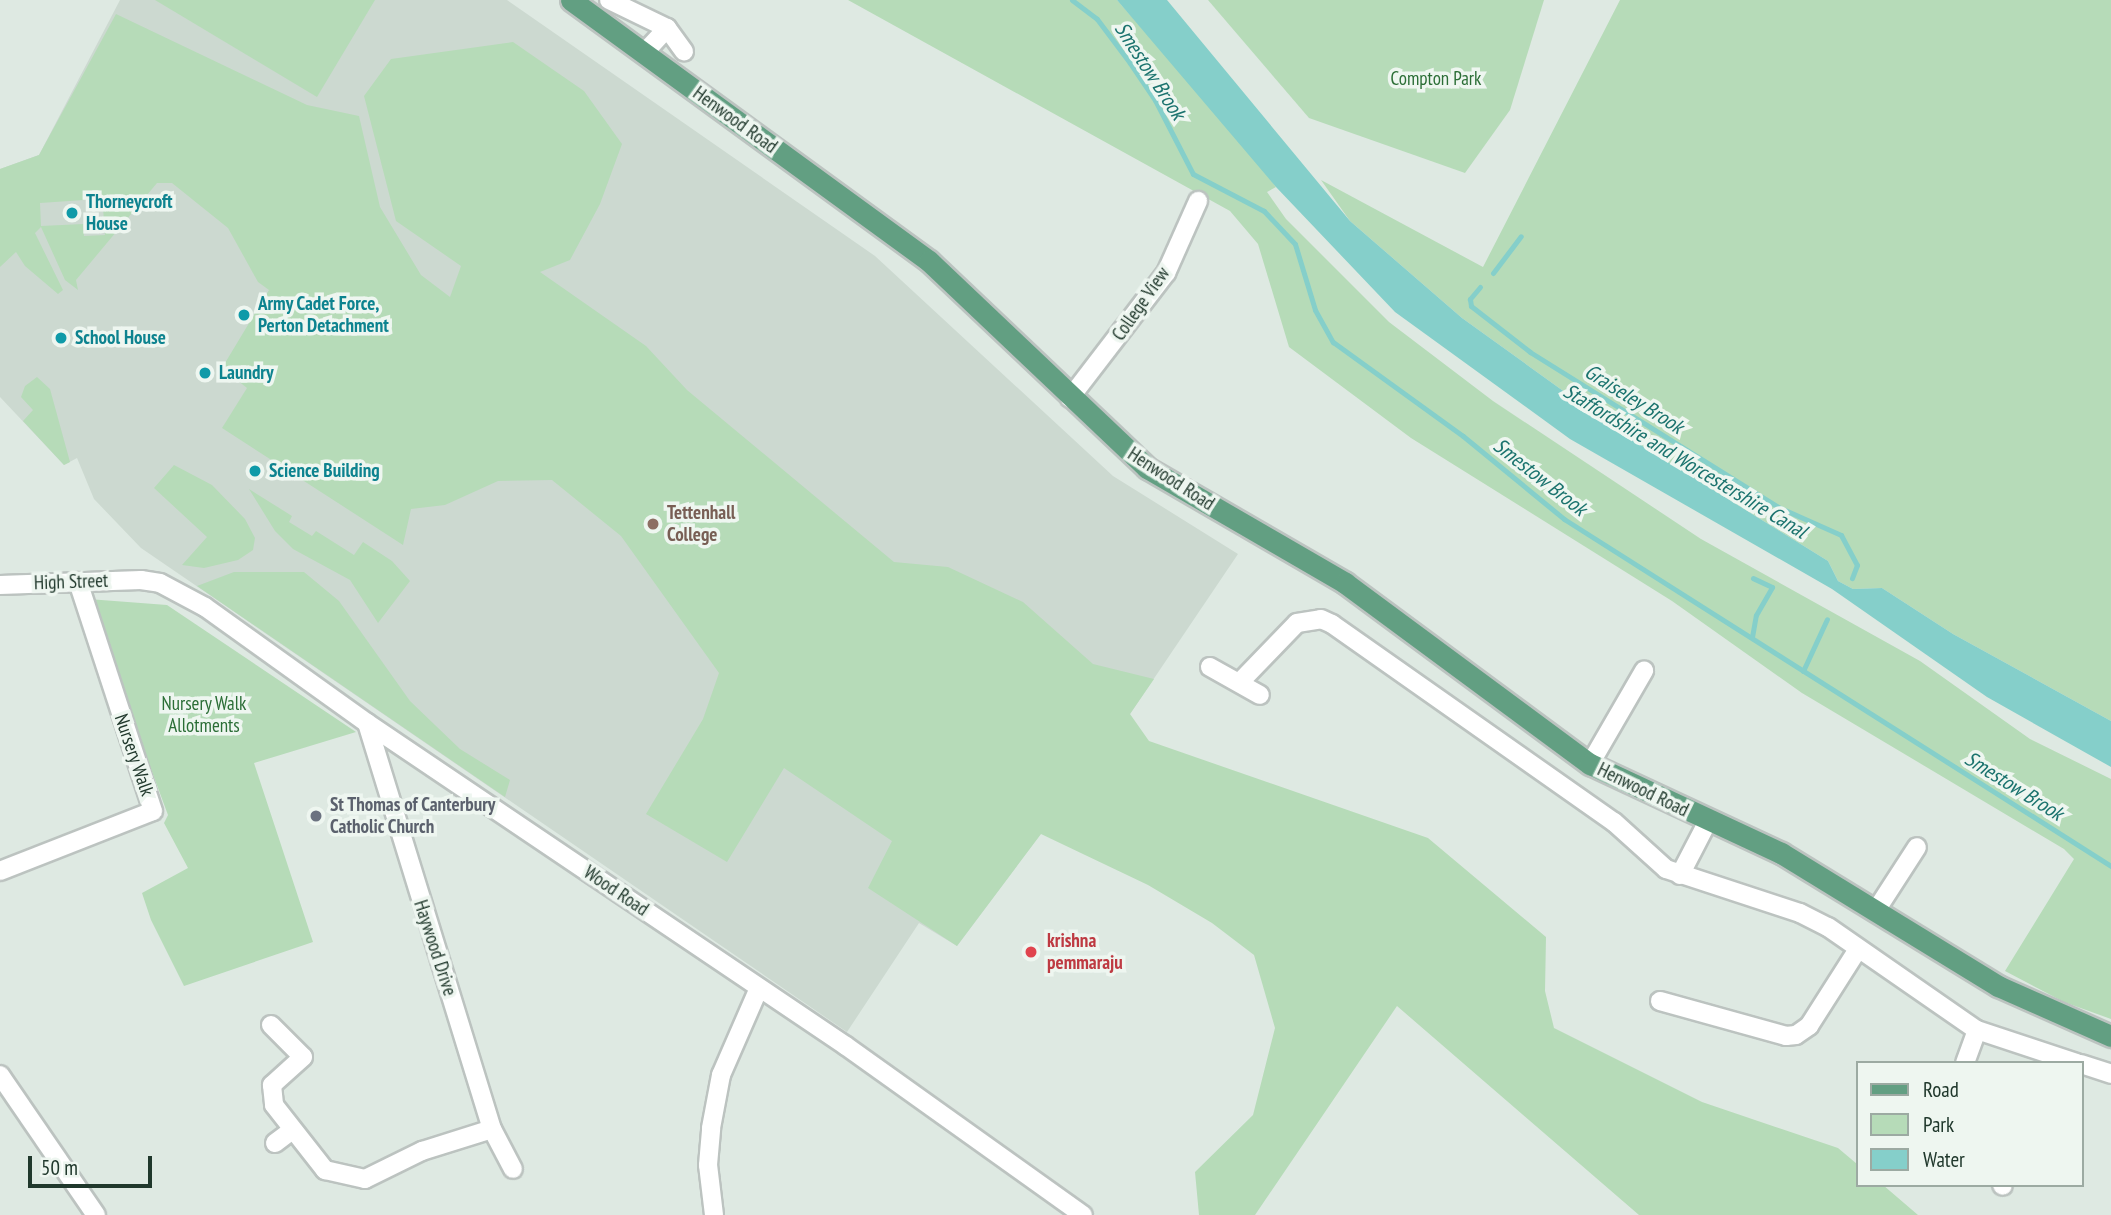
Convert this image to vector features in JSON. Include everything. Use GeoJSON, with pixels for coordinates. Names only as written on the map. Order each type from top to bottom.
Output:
{"type":"FeatureCollection","features":[{"type":"Feature","properties":{"kind":"main road","name":"Henwood Road"},"geometry":{"type":"LineString","coordinates":[[571,0],[929,261],[973,298],[1070,398],[1147,468],[1345,583],[1590,764],[1707,821],[1781,853],[1998,986],[2111,1037]]}},
{"type":"Feature","properties":{"kind":"street"},"geometry":{"type":"LineString","coordinates":[[609,0],[667,28],[684,51]]}},
{"type":"Feature","properties":{"kind":"street"},"geometry":{"type":"LineString","coordinates":[[644,52],[667,28]]}},
{"type":"Feature","properties":{"kind":"street","name":"College View"},"geometry":{"type":"LineString","coordinates":[[1070,398],[1166,273],[1198,201]]}},
{"type":"Feature","properties":{"kind":"street","name":"High Street"},"geometry":{"type":"LineString","coordinates":[[0,585],[141,580]]}},
{"type":"Feature","properties":{"kind":"street","name":"Wood Road"},"geometry":{"type":"LineString","coordinates":[[141,580],[160,583],[205,607],[367,723],[758,988],[1083,1215]]}},
{"type":"Feature","properties":{"kind":"street","name":"Nursery Walk"},"geometry":{"type":"LineString","coordinates":[[0,872],[153,811],[78,582]]}},
{"type":"Feature","properties":{"kind":"street","name":"Henwood Road"},"geometry":{"type":"LineString","coordinates":[[1240,682],[1297,623],[1321,619],[1332,624],[1614,822],[1652,859],[1679,875],[1762,897],[1828,927],[1977,1030],[2073,1061]]}},
{"type":"Feature","properties":{"kind":"street"},"geometry":{"type":"LineString","coordinates":[[1210,667],[1260,695]]}},
{"type":"Feature","properties":{"kind":"street"},"geometry":{"type":"LineString","coordinates":[[1590,764],[1644,671]]}},
{"type":"Feature","properties":{"kind":"street","name":"Haywood Drive"},"geometry":{"type":"LineString","coordinates":[[367,723],[492,1129],[513,1169]]}},
{"type":"Feature","properties":{"kind":"street","name":"Henwood Road"},"geometry":{"type":"LineString","coordinates":[[1679,875],[1707,821]]}},
{"type":"Feature","properties":{"kind":"street"},"geometry":{"type":"LineString","coordinates":[[1875,912],[1917,847]]}},
{"type":"Feature","properties":{"kind":"street"},"geometry":{"type":"LineString","coordinates":[[1660,1001],[1690,1001],[1786,1036],[1796,1035],[1809,1026],[1858,949]]}},
{"type":"Feature","properties":{"kind":"street"},"geometry":{"type":"LineString","coordinates":[[714,1215],[708,1165],[711,1128],[721,1075],[758,988]]}},
{"type":"Feature","properties":{"kind":"street"},"geometry":{"type":"LineString","coordinates":[[271,1025],[303,1057],[270,1093],[292,1130],[325,1170],[365,1180],[422,1151],[492,1129]]}},
{"type":"Feature","properties":{"kind":"street"},"geometry":{"type":"LineString","coordinates":[[1966,1061],[1977,1030]]}},
{"type":"Feature","properties":{"kind":"street","name":"Henwood Road"},"geometry":{"type":"LineString","coordinates":[[2083,1064],[2111,1074]]}},
{"type":"Feature","properties":{"kind":"street"},"geometry":{"type":"LineString","coordinates":[[0,1075],[96,1215]]}},
{"type":"Feature","properties":{"kind":"street"},"geometry":{"type":"LineString","coordinates":[[275,1143],[292,1130]]}},
{"type":"Feature","properties":{"kind":"shaded area","name":"Tettenhall College"},"geometry":{"type":"Polygon","coordinates":[[[120,0],[507,0],[875,256],[1113,476],[1238,554],[1130,714],[957,946],[919,923],[847,1032],[141,548],[94,499],[77,458],[64,465],[0,397],[0,169],[39,155],[120,0]]]}},
{"type":"Feature","properties":{"kind":"green space"},"geometry":{"type":"Polygon","coordinates":[[[155,0],[375,0],[317,97],[155,0]]]}},
{"type":"Feature","properties":{"kind":"green space"},"geometry":{"type":"Polygon","coordinates":[[[848,0],[1117,0],[1245,146],[1276,187],[1267,192],[1286,219],[1389,322],[1493,401],[1701,539],[1920,661],[2030,739],[2111,779],[2111,1019],[2064,1002],[2005,971],[2074,859],[2064,849],[1802,693],[1672,601],[1411,438],[1289,347],[1258,244],[1230,211],[848,0]]]}},
{"type":"Feature","properties":{"kind":"green space","name":"Compton Park"},"geometry":{"type":"Polygon","coordinates":[[[1208,0],[1544,0],[1510,110],[1465,173],[1309,118],[1208,0]]]}},
{"type":"Feature","properties":{"kind":"green space"},"geometry":{"type":"Polygon","coordinates":[[[1620,0],[2111,0],[2111,721],[1953,634],[1882,588],[1853,589],[1838,581],[1828,561],[1623,434],[1462,318],[1350,221],[1321,180],[1483,267],[1620,0]]]}},
{"type":"Feature","properties":{"kind":"green space"},"geometry":{"type":"Polygon","coordinates":[[[116,14],[307,105],[359,116],[380,207],[421,275],[450,297],[461,266],[396,221],[364,96],[391,59],[513,42],[584,91],[622,144],[600,204],[570,260],[540,272],[646,346],[687,390],[894,562],[948,567],[1023,602],[1093,664],[1154,679],[1130,714],[1149,741],[1428,838],[1546,937],[1545,991],[1554,1028],[1702,1102],[1838,1148],[1856,1163],[1856,1187],[1885,1187],[1918,1215],[1639,1215],[1397,1006],[1255,1215],[1199,1215],[1195,1172],[1253,1115],[1275,1028],[1254,955],[1212,923],[1148,885],[1041,834],[957,946],[868,888],[892,841],[784,768],[727,862],[646,814],[703,719],[719,673],[621,536],[552,480],[498,481],[445,505],[411,509],[403,545],[222,428],[247,388],[222,368],[269,290],[258,282],[228,228],[172,183],[157,183],[76,280],[78,290],[65,280],[41,227],[35,233],[63,290],[58,294],[25,266],[16,252],[0,267],[0,169],[39,155],[116,14]],[[102,194],[84,195],[84,200],[40,203],[41,226],[83,224],[84,236],[105,235],[102,194]]]}},
{"type":"Feature","properties":{"kind":"green space"},"geometry":{"type":"Polygon","coordinates":[[[37,377],[50,389],[70,462],[64,465],[23,421],[33,410],[21,397],[25,386],[37,377]]]}},
{"type":"Feature","properties":{"kind":"green space"},"geometry":{"type":"Polygon","coordinates":[[[174,465],[212,485],[245,519],[255,538],[253,550],[238,560],[204,568],[182,565],[207,537],[154,488],[174,465]]]}},
{"type":"Feature","properties":{"kind":"green space"},"geometry":{"type":"Polygon","coordinates":[[[249,489],[292,516],[289,522],[312,536],[316,531],[354,555],[363,542],[392,561],[410,581],[378,623],[350,580],[293,549],[275,531],[249,489]]]}},
{"type":"Feature","properties":{"kind":"green space"},"geometry":{"type":"Polygon","coordinates":[[[234,572],[304,572],[339,601],[410,701],[460,749],[510,780],[505,797],[197,586],[234,572]]]}},
{"type":"Feature","properties":{"kind":"green space","name":"Nursery Walk Allotments"},"geometry":{"type":"Polygon","coordinates":[[[88,599],[167,605],[356,732],[254,763],[313,942],[184,986],[151,920],[142,893],[188,868],[164,823],[168,815],[88,599]]]}},
{"type":"Feature","properties":{"kind":"water"},"geometry":{"type":"Polygon","coordinates":[[[1117,0],[1167,0],[1350,221],[1462,318],[1623,434],[1828,561],[1838,581],[1853,589],[1882,588],[1953,634],[2111,721],[2111,767],[1987,697],[1832,589],[1570,439],[1395,312],[1276,187],[1117,0]]]}},
{"type":"Feature","properties":{"kind":"waterway","name":"Smestow Brook"},"geometry":{"type":"LineString","coordinates":[[1072,0],[1097,19],[1130,63],[1155,100],[1193,174],[1264,211],[1295,244],[1315,310],[1333,342],[1463,436],[1564,519],[2111,866]]}},
{"type":"Feature","properties":{"kind":"waterway","name":"Graiseley Brook"},"geometry":{"type":"LineString","coordinates":[[1493,273],[1521,236]]}},
{"type":"Feature","properties":{"kind":"waterway","name":"Graiseley Brook"},"geometry":{"type":"LineString","coordinates":[[1480,287],[1470,299],[1471,306],[1530,352],[1778,507],[1841,535],[1857,565],[1852,578]]}},
{"type":"Feature","properties":{"kind":"waterway"},"geometry":{"type":"LineString","coordinates":[[1752,637],[1756,615],[1772,587],[1753,578]]}},
{"type":"Feature","properties":{"kind":"waterway","name":"Graiseley Brook"},"geometry":{"type":"LineString","coordinates":[[1803,671],[1827,619]]}},
{"type":"Feature","properties":{"kind":"place","name":"Thorneycroft House"},"geometry":{"type":"Point","coordinates":[72,213]}},
{"type":"Feature","properties":{"kind":"place","name":"Army Cadet Force, Perton Detachment"},"geometry":{"type":"Point","coordinates":[244,315]}},
{"type":"Feature","properties":{"kind":"place","name":"School House"},"geometry":{"type":"Point","coordinates":[61,338]}},
{"type":"Feature","properties":{"kind":"place","name":"Laundry"},"geometry":{"type":"Point","coordinates":[205,373]}},
{"type":"Feature","properties":{"kind":"place","name":"Science Building"},"geometry":{"type":"Point","coordinates":[255,471]}},
{"type":"Feature","properties":{"kind":"place","name":"Tettenhall College"},"geometry":{"type":"Point","coordinates":[653,524]}},
{"type":"Feature","properties":{"kind":"place","name":"St Thomas of Canterbury Catholic Church"},"geometry":{"type":"Point","coordinates":[316,816]}},
{"type":"Feature","properties":{"kind":"place","name":"krishna pemmaraju"},"geometry":{"type":"Point","coordinates":[1031,952]}},
{"type":"Feature","properties":{"kind":"water label","name":"Staffordshire and Worcestershire Canal"},"geometry":{"type":"Point","coordinates":[1685,461]}}]}
